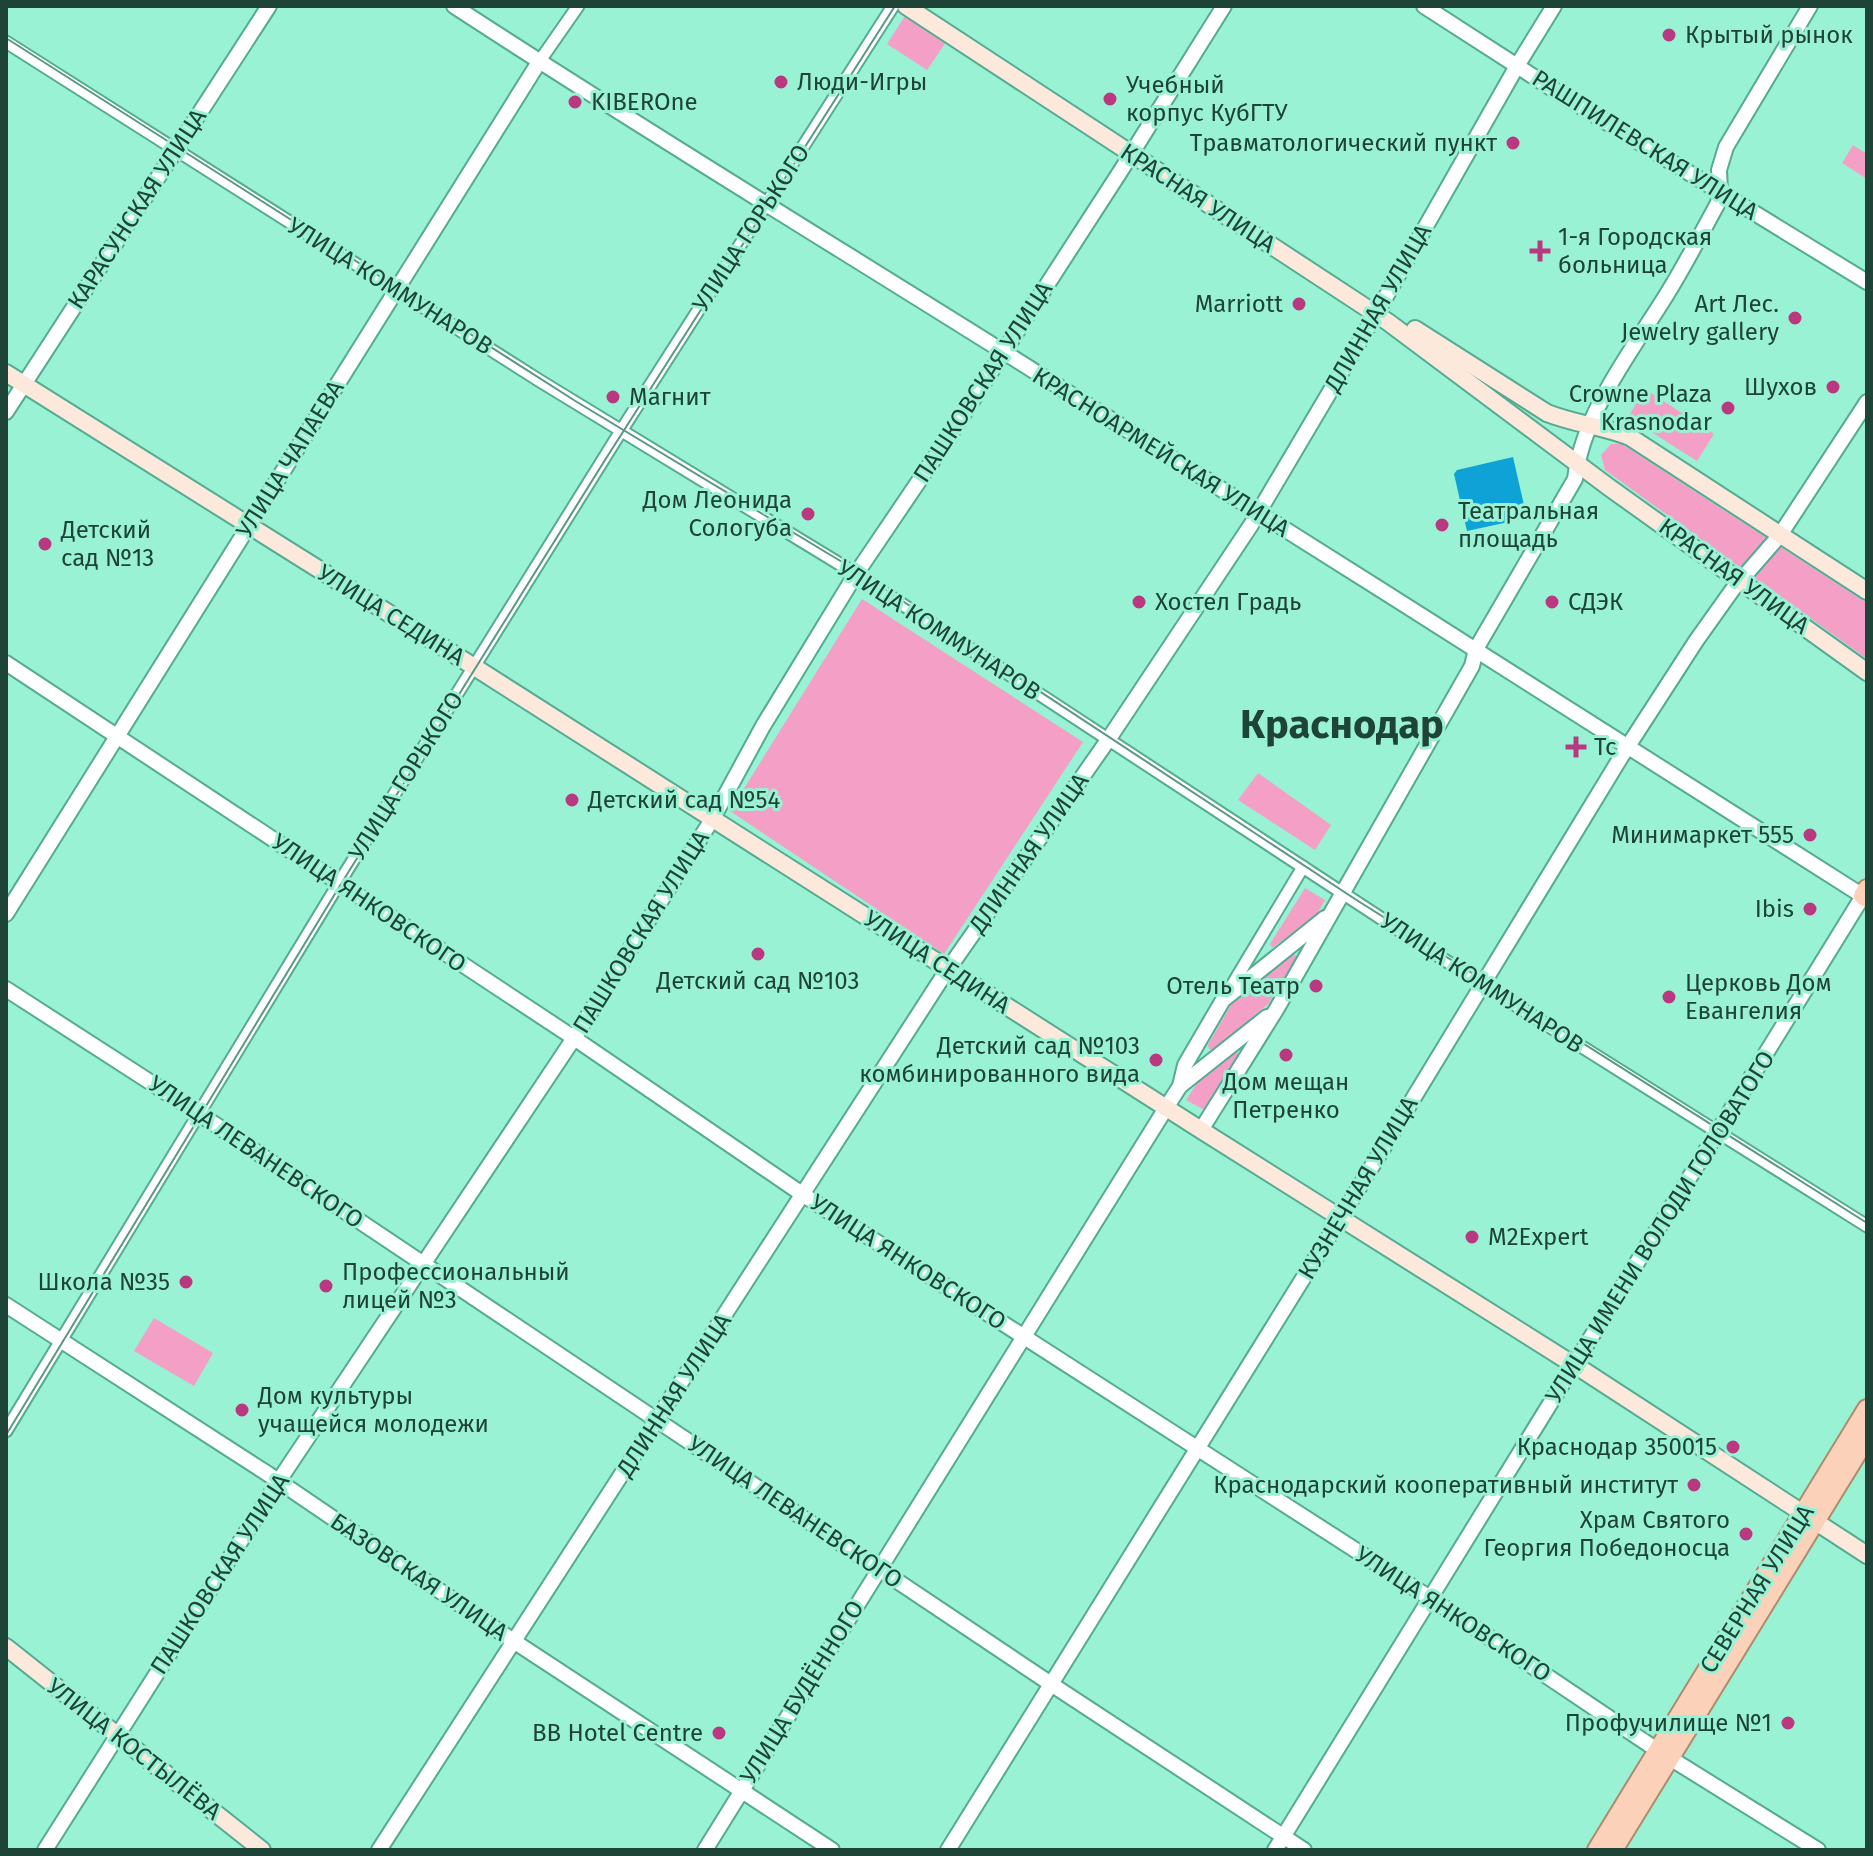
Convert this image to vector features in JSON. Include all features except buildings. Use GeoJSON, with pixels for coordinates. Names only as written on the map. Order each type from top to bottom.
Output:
{"type":"FeatureCollection","features":[{"type":"Feature","properties":{"kind":"main road","name":"КРАСНАЯ УЛИЦА"},"geometry":{"type":"LineString","coordinates":[[906,6],[1378,311],[1497,380],[1547,413],[1630,437],[1867,591]]}},
{"type":"Feature","properties":{"kind":"main road","name":"КРАСНАЯ УЛИЦА"},"geometry":{"type":"LineString","coordinates":[[924,6],[1134,151]]}},
{"type":"Feature","properties":{"kind":"main road","name":"КРАСНАЯ УЛИЦА"},"geometry":{"type":"LineString","coordinates":[[1378,311],[1486,396],[1867,672]]}},
{"type":"Feature","properties":{"kind":"main road","name":"УЛИЦА СЕДИНА"},"geometry":{"type":"LineString","coordinates":[[6,373],[1571,1362],[1867,1557]]}},
{"type":"Feature","properties":{"kind":"main road","name":"СЕВЕРНАЯ УЛИЦА"},"geometry":{"type":"LineString","coordinates":[[1809,1519],[1867,1409]]}},
{"type":"Feature","properties":{"kind":"main road","name":"СЕВЕРНАЯ УЛИЦА"},"geometry":{"type":"LineString","coordinates":[[1597,1850],[1663,1754],[1809,1519],[1867,1437]]}},
{"type":"Feature","properties":{"kind":"main road","name":"УЛИЦА КОСТЫЛЁВА"},"geometry":{"type":"LineString","coordinates":[[6,1647],[262,1850]]}},
{"type":"Feature","properties":{"kind":"main road","name":"СЕВЕРНАЯ УЛИЦА"},"geometry":{"type":"LineString","coordinates":[[1613,1850],[1663,1754]]}},
{"type":"Feature","properties":{"kind":"street","name":"КАРАСУНСКАЯ УЛИЦА"},"geometry":{"type":"LineString","coordinates":[[6,412],[269,6]]}},
{"type":"Feature","properties":{"kind":"street","name":"КРАСНОАРМЕЙСКАЯ УЛИЦА"},"geometry":{"type":"LineString","coordinates":[[454,6],[766,206],[1003,351],[1866,894]]}},
{"type":"Feature","properties":{"kind":"street","name":"УЛИЦА ЧАПАЕВА"},"geometry":{"type":"LineString","coordinates":[[6,914],[539,62],[578,6]]}},
{"type":"Feature","properties":{"kind":"street","name":"УЛИЦА ГОРЬКОГО"},"geometry":{"type":"LineString","coordinates":[[6,1431],[339,883],[621,431],[893,6]]}},
{"type":"Feature","properties":{"kind":"street","name":"ПАШКОВСКАЯ УЛИЦА"},"geometry":{"type":"LineString","coordinates":[[45,1850],[278,1482],[574,1038],[713,818],[763,726],[856,574],[1134,151],[1224,6]]}},
{"type":"Feature","properties":{"kind":"street","name":"РАШПИЛЕВСКАЯ УЛИЦА"},"geometry":{"type":"LineString","coordinates":[[1424,6],[1867,282]]}},
{"type":"Feature","properties":{"kind":"street","name":"ДЛИННАЯ УЛИЦА"},"geometry":{"type":"LineString","coordinates":[[379,1850],[948,970],[1108,740],[1257,513],[1554,6]]}},
{"type":"Feature","properties":{"kind":"street","name":"УЛИЦА БУДЁННОГО"},"geometry":{"type":"LineString","coordinates":[[1201,1130],[1276,1010],[1472,666],[1476,649],[1575,479],[1577,462],[1591,424],[1718,203],[1719,170],[1726,147],[1810,6]]}},
{"type":"Feature","properties":{"kind":"street","name":"УЛИЦА КОММУНАРОВ"},"geometry":{"type":"LineString","coordinates":[[6,42],[395,291],[856,574],[1483,984],[1867,1226]]}},
{"type":"Feature","properties":{"kind":"street"},"geometry":{"type":"LineString","coordinates":[[1486,396],[1497,380]]}},
{"type":"Feature","properties":{"kind":"street","name":"КУЗНЕЧНАЯ УЛИЦА"},"geometry":{"type":"LineString","coordinates":[[948,1850],[1628,746],[1696,641],[1741,580],[1780,535],[1867,402]]}},
{"type":"Feature","properties":{"kind":"street","name":"УЛИЦА ЯНКОВСКОГО"},"geometry":{"type":"LineString","coordinates":[[6,663],[574,1038],[802,1194],[1430,1598],[1663,1754],[1818,1850]]}},
{"type":"Feature","properties":{"kind":"street","name":"УЛИЦА БУДЁННОГО"},"geometry":{"type":"LineString","coordinates":[[705,1850],[1180,1086],[1185,1065],[1303,867]]}},
{"type":"Feature","properties":{"kind":"street","name":"УЛИЦА ИМЕНИ ВОЛОДИ ГОЛОВАТОГО"},"geometry":{"type":"LineString","coordinates":[[1275,1850],[1571,1362],[1718,1134],[1866,894]]}},
{"type":"Feature","properties":{"kind":"street","name":"УЛИЦА БУДЁННОГО"},"geometry":{"type":"LineString","coordinates":[[1223,1000],[1332,912]]}},
{"type":"Feature","properties":{"kind":"street"},"geometry":{"type":"LineString","coordinates":[[1258,939],[1264,952],[1276,956]]}},
{"type":"Feature","properties":{"kind":"street","name":"УЛИЦА ЛЕВАНЕВСКОГО"},"geometry":{"type":"LineString","coordinates":[[6,989],[200,1114],[1304,1850]]}},
{"type":"Feature","properties":{"kind":"street","name":"УЛИЦА БУДЁННОГО"},"geometry":{"type":"LineString","coordinates":[[1180,1086],[1276,1010]]}},
{"type":"Feature","properties":{"kind":"street","name":"БАЗОВСКАЯ УЛИЦА"},"geometry":{"type":"LineString","coordinates":[[6,1305],[832,1850]]}},
{"type":"Feature","properties":{"kind":"shaded area"},"geometry":{"type":"Polygon","coordinates":[[[905,16],[946,42],[927,70],[887,44],[905,16]]]}},
{"type":"Feature","properties":{"kind":"shaded area"},"geometry":{"type":"Polygon","coordinates":[[[1853,145],[1867,154],[1867,179],[1842,163],[1853,145]]]}},
{"type":"Feature","properties":{"kind":"shaded area"},"geometry":{"type":"Polygon","coordinates":[[[1645,389],[1714,434],[1697,461],[1628,417],[1645,389]]]}},
{"type":"Feature","properties":{"kind":"shaded area"},"geometry":{"type":"Polygon","coordinates":[[[1611,444],[1622,444],[1867,603],[1867,659],[1605,470],[1601,455],[1611,444]]]}},
{"type":"Feature","properties":{"kind":"shaded area"},"geometry":{"type":"Polygon","coordinates":[[[862,599],[1083,742],[944,954],[730,811],[862,599]]]}},
{"type":"Feature","properties":{"kind":"shaded area"},"geometry":{"type":"Polygon","coordinates":[[[1258,773],[1331,825],[1315,850],[1238,800],[1258,773]]]}},
{"type":"Feature","properties":{"kind":"shaded area"},"geometry":{"type":"Polygon","coordinates":[[[1305,888],[1325,900],[1316,916],[1272,948],[1270,944],[1305,888]]]}},
{"type":"Feature","properties":{"kind":"shaded area"},"geometry":{"type":"Polygon","coordinates":[[[1290,953],[1296,956],[1295,960],[1268,1004],[1216,1049],[1209,1049],[1208,1045],[1235,998],[1290,953]]]}},
{"type":"Feature","properties":{"kind":"shaded area"},"geometry":{"type":"Polygon","coordinates":[[[1233,1051],[1238,1053],[1238,1057],[1206,1111],[1186,1100],[1199,1080],[1233,1051]]]}},
{"type":"Feature","properties":{"kind":"shaded area"},"geometry":{"type":"Polygon","coordinates":[[[154,1318],[213,1353],[194,1386],[134,1351],[154,1318]]]}},
{"type":"Feature","properties":{"kind":"water"},"geometry":{"type":"Polygon","coordinates":[[[1513,457],[1527,518],[1467,531],[1454,474],[1457,470],[1513,457]]]}},
{"type":"Feature","properties":{"kind":"tram line"},"geometry":{"type":"LineString","coordinates":[[6,1435],[341,884],[605,460],[895,6]]}},
{"type":"Feature","properties":{"kind":"tram line"},"geometry":{"type":"LineString","coordinates":[[6,38],[577,402],[857,571],[1355,899],[1867,1223]]}},
{"type":"Feature","properties":{"kind":"place","name":"Крытый рынок"},"geometry":{"type":"Point","coordinates":[1669,35]}},
{"type":"Feature","properties":{"kind":"place","name":"Люди-Игры"},"geometry":{"type":"Point","coordinates":[781,82]}},
{"type":"Feature","properties":{"kind":"place","name":"Учебный корпус КубГТУ"},"geometry":{"type":"Point","coordinates":[1110,99]}},
{"type":"Feature","properties":{"kind":"place","name":"KIBEROne"},"geometry":{"type":"Point","coordinates":[575,102]}},
{"type":"Feature","properties":{"kind":"place","name":"Травматологический пункт"},"geometry":{"type":"Point","coordinates":[1513,143]}},
{"type":"Feature","properties":{"kind":"place","name":"1-я Городская больница"},"geometry":{"type":"Point","coordinates":[1540,251]}},
{"type":"Feature","properties":{"kind":"place","name":"Marriott"},"geometry":{"type":"Point","coordinates":[1299,304]}},
{"type":"Feature","properties":{"kind":"place","name":"Art Лес. Jewelry gallery"},"geometry":{"type":"Point","coordinates":[1795,318]}},
{"type":"Feature","properties":{"kind":"place","name":"Шухов"},"geometry":{"type":"Point","coordinates":[1833,387]}},
{"type":"Feature","properties":{"kind":"place","name":"Магнит"},"geometry":{"type":"Point","coordinates":[613,397]}},
{"type":"Feature","properties":{"kind":"place","name":"Crowne Plaza Krasnodar"},"geometry":{"type":"Point","coordinates":[1728,408]}},
{"type":"Feature","properties":{"kind":"place","name":"Дом Леонида Сологуба"},"geometry":{"type":"Point","coordinates":[808,514]}},
{"type":"Feature","properties":{"kind":"place","name":"Театральная площадь"},"geometry":{"type":"Point","coordinates":[1442,525]}},
{"type":"Feature","properties":{"kind":"place","name":"Детский сад №13"},"geometry":{"type":"Point","coordinates":[45,544]}},
{"type":"Feature","properties":{"kind":"place","name":"Хостел Градь"},"geometry":{"type":"Point","coordinates":[1139,602]}},
{"type":"Feature","properties":{"kind":"place","name":"СДЭК"},"geometry":{"type":"Point","coordinates":[1552,602]}},
{"type":"Feature","properties":{"kind":"place","name":"Тс"},"geometry":{"type":"Point","coordinates":[1576,747]}},
{"type":"Feature","properties":{"kind":"place","name":"Детский сад №54"},"geometry":{"type":"Point","coordinates":[572,800]}},
{"type":"Feature","properties":{"kind":"place","name":"Минимаркет 555"},"geometry":{"type":"Point","coordinates":[1810,835]}},
{"type":"Feature","properties":{"kind":"place","name":"Ibis"},"geometry":{"type":"Point","coordinates":[1810,909]}},
{"type":"Feature","properties":{"kind":"place","name":"Детский сад №103"},"geometry":{"type":"Point","coordinates":[758,954]}},
{"type":"Feature","properties":{"kind":"place","name":"Отель Театр"},"geometry":{"type":"Point","coordinates":[1316,986]}},
{"type":"Feature","properties":{"kind":"place","name":"Церковь Дом Евангелия"},"geometry":{"type":"Point","coordinates":[1669,997]}},
{"type":"Feature","properties":{"kind":"place","name":"Дом мещан Петренко"},"geometry":{"type":"Point","coordinates":[1286,1055]}},
{"type":"Feature","properties":{"kind":"place","name":"Детский сад №103 комбинированного вида"},"geometry":{"type":"Point","coordinates":[1156,1060]}},
{"type":"Feature","properties":{"kind":"place","name":"M2Expert"},"geometry":{"type":"Point","coordinates":[1472,1237]}},
{"type":"Feature","properties":{"kind":"place","name":"Школа №35"},"geometry":{"type":"Point","coordinates":[186,1282]}},
{"type":"Feature","properties":{"kind":"place","name":"Профессиональный лицей №3"},"geometry":{"type":"Point","coordinates":[326,1286]}},
{"type":"Feature","properties":{"kind":"place","name":"Дом культуры учащейся молодежи"},"geometry":{"type":"Point","coordinates":[242,1410]}},
{"type":"Feature","properties":{"kind":"place","name":"Краснодар 350015"},"geometry":{"type":"Point","coordinates":[1733,1447]}},
{"type":"Feature","properties":{"kind":"place","name":"Краснодарский кооперативный институт"},"geometry":{"type":"Point","coordinates":[1694,1485]}},
{"type":"Feature","properties":{"kind":"place","name":"Храм Святого Георгия Победоносца"},"geometry":{"type":"Point","coordinates":[1746,1534]}},
{"type":"Feature","properties":{"kind":"place","name":"Профучилище №1"},"geometry":{"type":"Point","coordinates":[1788,1723]}},
{"type":"Feature","properties":{"kind":"place","name":"BB Hotel Centre"},"geometry":{"type":"Point","coordinates":[719,1733]}},
{"type":"Feature","properties":{"kind":"district","name":"Краснодар"},"geometry":{"type":"Point","coordinates":[1342,725]}}]}
